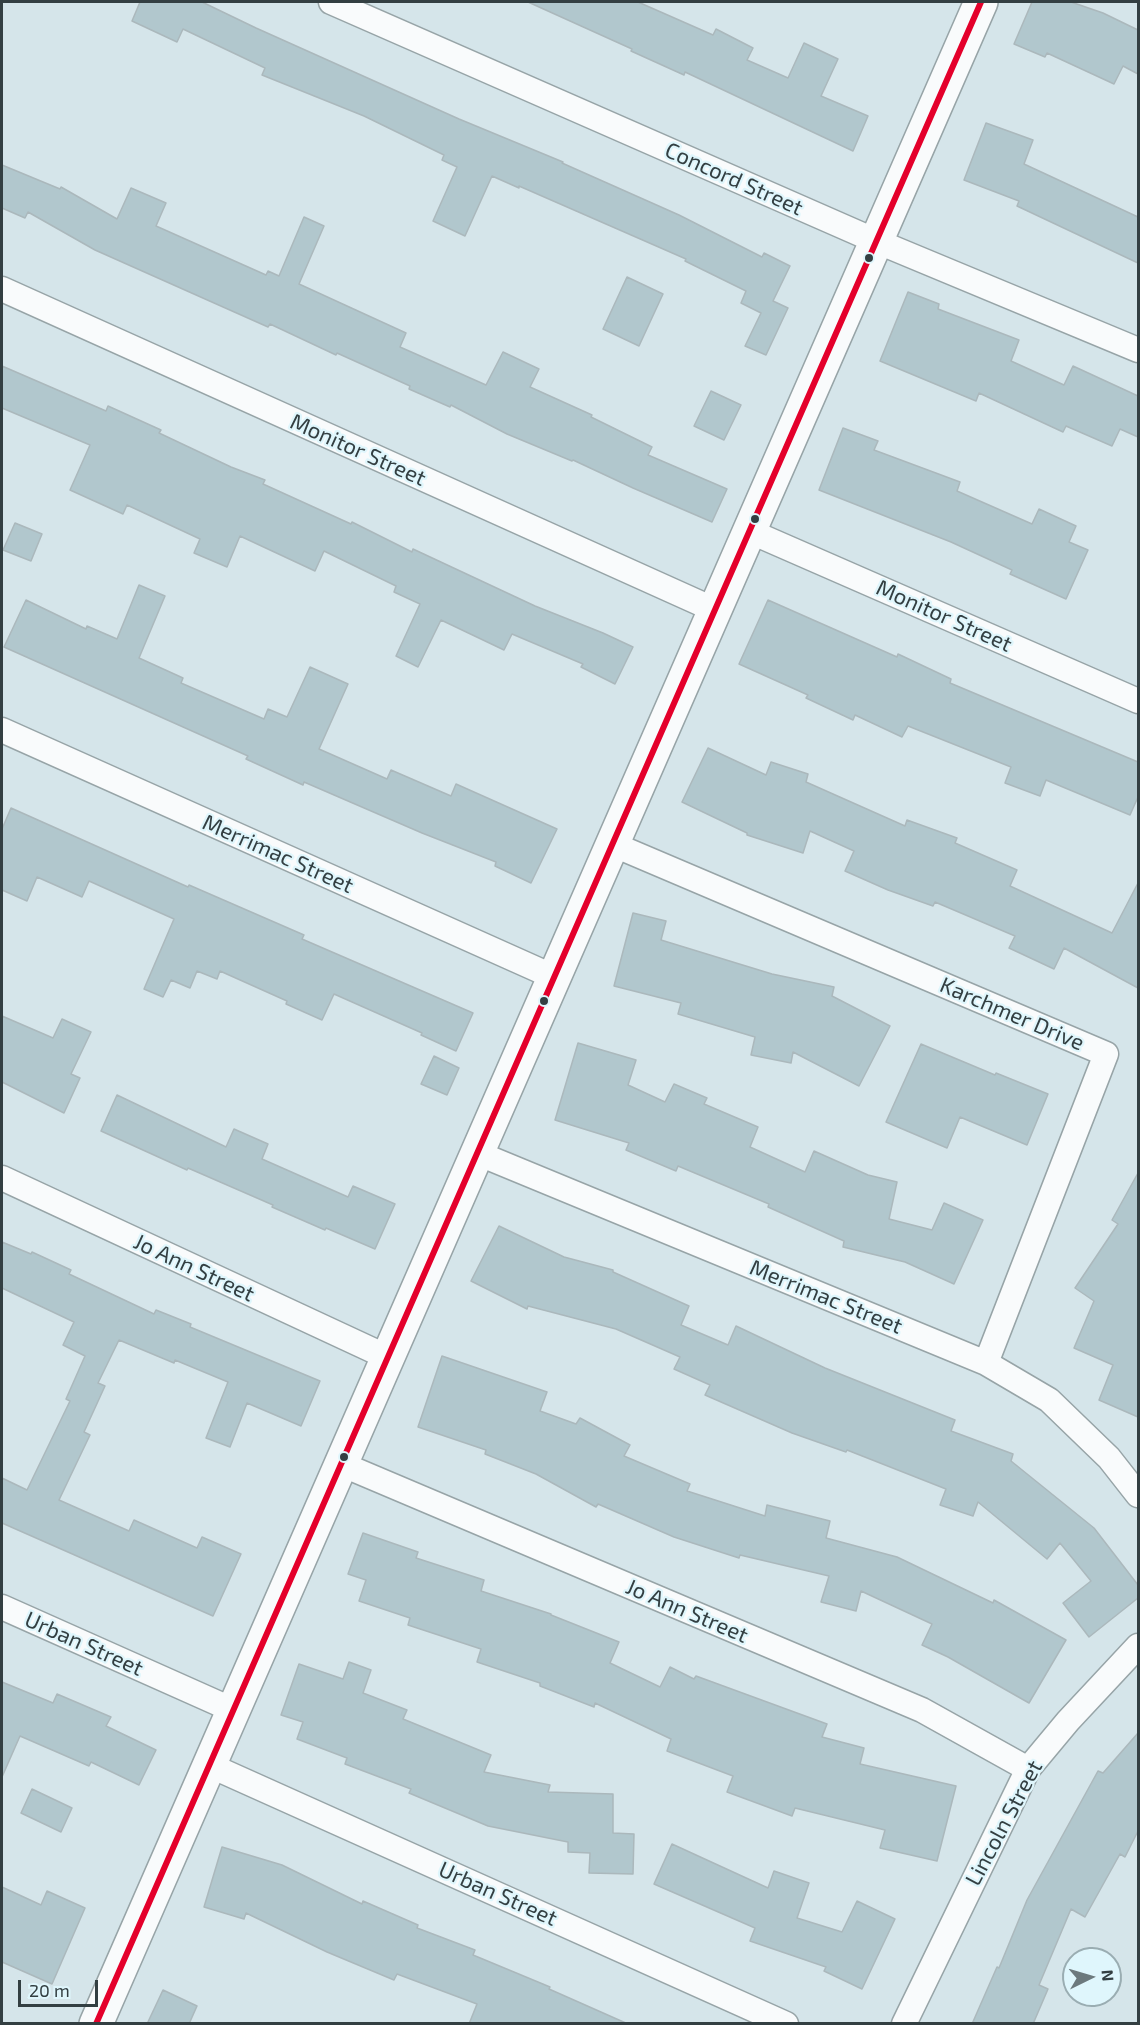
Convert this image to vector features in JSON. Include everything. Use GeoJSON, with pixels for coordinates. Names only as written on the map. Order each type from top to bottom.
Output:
{"type":"FeatureCollection","features":[{"type":"Feature","properties":{"kind":"main road"},"geometry":{"type":"LineString","coordinates":[[96,2024],[981,2]]}},
{"type":"Feature","properties":{"kind":"street","name":"Concord Street"},"geometry":{"type":"LineString","coordinates":[[331,2],[876,241],[1138,350]]}},
{"type":"Feature","properties":{"kind":"street","name":"Monitor Street"},"geometry":{"type":"LineString","coordinates":[[2,289],[714,610]]}},
{"type":"Feature","properties":{"kind":"street","name":"Monitor Street"},"geometry":{"type":"LineString","coordinates":[[749,531],[1138,701]]}},
{"type":"Feature","properties":{"kind":"street","name":"Merrimac Street"},"geometry":{"type":"LineString","coordinates":[[2,730],[554,977]]}},
{"type":"Feature","properties":{"kind":"street","name":"Karchmer Drive"},"geometry":{"type":"LineString","coordinates":[[612,844],[1106,1054],[986,1364]]}},
{"type":"Feature","properties":{"kind":"street","name":"Merrimac Street"},"geometry":{"type":"LineString","coordinates":[[477,1153],[986,1364],[1049,1400],[1110,1458],[1138,1495]]}},
{"type":"Feature","properties":{"kind":"street","name":"Jo Ann Street"},"geometry":{"type":"LineString","coordinates":[[2,1178],[387,1357]]}},
{"type":"Feature","properties":{"kind":"street","name":"Jo Ann Street"},"geometry":{"type":"LineString","coordinates":[[341,1464],[922,1710],[1028,1769]]}},
{"type":"Feature","properties":{"kind":"street","name":"Urban Street"},"geometry":{"type":"LineString","coordinates":[[2,1607],[233,1710]]}},
{"type":"Feature","properties":{"kind":"street","name":"Lincoln Street"},"geometry":{"type":"LineString","coordinates":[[904,2024],[1028,1769],[1068,1721],[1138,1646]]}},
{"type":"Feature","properties":{"kind":"street","name":"Urban Street"},"geometry":{"type":"LineString","coordinates":[[209,1765],[786,2024]]}},
{"type":"Feature","properties":{"kind":"building"},"geometry":{"type":"Polygon","coordinates":[[[140,2],[202,2],[459,119],[563,162],[679,215],[762,257],[764,253],[790,266],[773,301],[788,308],[766,355],[745,346],[761,313],[741,303],[746,291],[685,261],[686,259],[519,186],[519,188],[492,176],[465,236],[433,221],[457,167],[442,160],[444,155],[364,116],[262,75],[265,68],[183,29],[177,42],[132,21],[140,2]]]}},
{"type":"Feature","properties":{"kind":"building"},"geometry":{"type":"Polygon","coordinates":[[[528,2],[638,2],[713,35],[716,29],[753,48],[747,60],[788,78],[804,43],[838,59],[821,96],[868,116],[853,151],[528,2]]]}},
{"type":"Feature","properties":{"kind":"building"},"geometry":{"type":"Polygon","coordinates":[[[1032,2],[1071,2],[1103,13],[1138,30],[1138,74],[1123,66],[1114,84],[1047,53],[1045,57],[1014,44],[1032,2]]]}},
{"type":"Feature","properties":{"kind":"building"},"geometry":{"type":"Polygon","coordinates":[[[986,123],[1033,140],[1024,164],[1138,217],[1138,263],[1017,206],[1019,201],[964,180],[986,123]]]}},
{"type":"Feature","properties":{"kind":"building"},"geometry":{"type":"Polygon","coordinates":[[[2,165],[60,189],[61,187],[117,219],[131,188],[166,203],[156,226],[266,275],[268,271],[279,276],[304,217],[324,226],[299,284],[406,333],[400,347],[486,385],[503,352],[539,369],[530,387],[592,415],[591,417],[652,447],[648,455],[727,489],[712,522],[573,460],[507,434],[451,405],[450,407],[409,389],[410,386],[337,353],[336,355],[270,324],[268,327],[95,250],[28,212],[25,218],[2,208],[2,165]]]}},
{"type":"Feature","properties":{"kind":"building"},"geometry":{"type":"Polygon","coordinates":[[[627,277],[663,294],[639,346],[603,329],[627,277]]]}},
{"type":"Feature","properties":{"kind":"building"},"geometry":{"type":"Polygon","coordinates":[[[908,292],[939,304],[938,309],[1019,340],[1011,361],[1064,385],[1073,366],[1138,396],[1138,437],[1120,429],[1112,446],[1066,426],[1063,432],[979,393],[976,401],[880,361],[908,292]]]}},
{"type":"Feature","properties":{"kind":"building"},"geometry":{"type":"Polygon","coordinates":[[[2,366],[106,411],[108,406],[161,430],[159,433],[231,467],[265,480],[263,484],[351,524],[352,522],[412,552],[413,549],[535,606],[633,647],[615,684],[581,667],[583,664],[512,634],[504,650],[441,620],[418,667],[396,656],[420,604],[394,592],[396,586],[324,551],[315,571],[240,536],[227,567],[194,553],[200,539],[127,505],[123,514],[70,490],[90,445],[2,408],[2,366]]]}},
{"type":"Feature","properties":{"kind":"building"},"geometry":{"type":"Polygon","coordinates":[[[711,391],[741,405],[724,440],[694,426],[711,391]]]}},
{"type":"Feature","properties":{"kind":"building"},"geometry":{"type":"Polygon","coordinates":[[[843,428],[878,441],[874,450],[960,482],[957,491],[1032,524],[1039,509],[1076,526],[1069,542],[1088,550],[1066,599],[1010,574],[1012,570],[951,542],[819,490],[843,428]]]}},
{"type":"Feature","properties":{"kind":"building"},"geometry":{"type":"Polygon","coordinates":[[[15,523],[42,534],[31,561],[3,550],[15,523]]]}},
{"type":"Feature","properties":{"kind":"building"},"geometry":{"type":"Polygon","coordinates":[[[139,585],[165,596],[139,658],[183,678],[181,683],[264,719],[268,709],[287,717],[310,667],[348,684],[319,749],[387,779],[391,770],[451,796],[456,784],[557,829],[531,883],[495,866],[496,862],[304,782],[303,785],[246,759],[248,756],[4,647],[26,600],[86,629],[87,626],[117,639],[139,585]]]}},
{"type":"Feature","properties":{"kind":"building"},"geometry":{"type":"Polygon","coordinates":[[[768,600],[897,657],[898,654],[951,679],[950,683],[1138,762],[1138,797],[1130,815],[1046,780],[1040,796],[1005,783],[1011,767],[908,726],[902,737],[855,715],[853,720],[806,698],[808,695],[739,664],[768,600]]]}},
{"type":"Feature","properties":{"kind":"building"},"geometry":{"type":"Polygon","coordinates":[[[708,748],[766,775],[771,762],[808,774],[806,782],[905,826],[907,820],[957,838],[955,843],[1017,870],[1010,886],[1112,933],[1138,883],[1138,988],[1064,948],[1054,969],[1009,948],[1015,936],[935,902],[933,906],[845,871],[854,851],[810,831],[803,853],[747,835],[682,802],[708,748]]]}},
{"type":"Feature","properties":{"kind":"building"},"geometry":{"type":"Polygon","coordinates":[[[11,808],[188,887],[189,885],[304,935],[302,939],[473,1013],[456,1051],[421,1035],[422,1033],[334,994],[322,1020],[286,1004],[287,1001],[220,971],[217,979],[197,971],[190,988],[171,980],[163,997],[144,989],[174,919],[89,881],[82,897],[37,877],[27,901],[2,890],[2,829],[11,808]]]}},
{"type":"Feature","properties":{"kind":"building"},"geometry":{"type":"Polygon","coordinates":[[[633,913],[666,921],[661,940],[772,974],[834,987],[832,996],[890,1026],[859,1086],[793,1052],[791,1063],[751,1055],[755,1037],[678,1014],[681,1003],[614,986],[633,913]]]}},
{"type":"Feature","properties":{"kind":"building"},"geometry":{"type":"Polygon","coordinates":[[[2,1016],[53,1038],[62,1019],[91,1032],[71,1074],[80,1078],[64,1113],[2,1082],[2,1016]]]}},
{"type":"Feature","properties":{"kind":"building"},"geometry":{"type":"Polygon","coordinates":[[[578,1043],[636,1060],[628,1085],[665,1102],[674,1084],[707,1098],[704,1104],[758,1127],[750,1147],[805,1172],[814,1151],[868,1175],[897,1182],[889,1219],[932,1230],[944,1203],[983,1220],[954,1284],[905,1262],[843,1247],[844,1241],[768,1207],[769,1204],[678,1166],[676,1171],[626,1150],[629,1143],[555,1120],[578,1043]]]}},
{"type":"Feature","properties":{"kind":"building"},"geometry":{"type":"Polygon","coordinates":[[[921,1044],[1048,1094],[1027,1145],[960,1117],[947,1148],[886,1122],[921,1044]]]}},
{"type":"Feature","properties":{"kind":"building"},"geometry":{"type":"Polygon","coordinates":[[[434,1056],[459,1068],[447,1095],[421,1084],[434,1056]]]}},
{"type":"Feature","properties":{"kind":"building"},"geometry":{"type":"Polygon","coordinates":[[[117,1095],[226,1147],[234,1129],[268,1144],[262,1159],[348,1197],[353,1186],[395,1204],[375,1249],[326,1228],[325,1230],[272,1207],[273,1205],[188,1168],[187,1170],[101,1131],[117,1095]]]}},
{"type":"Feature","properties":{"kind":"building"},"geometry":{"type":"Polygon","coordinates":[[[1138,1173],[1138,1417],[1099,1400],[1113,1365],[1074,1348],[1094,1301],[1075,1288],[1118,1224],[1112,1220],[1138,1173]]]}},
{"type":"Feature","properties":{"kind":"building"},"geometry":{"type":"Polygon","coordinates":[[[499,1226],[564,1257],[613,1270],[613,1272],[689,1306],[681,1325],[728,1345],[736,1326],[825,1368],[955,1420],[951,1431],[1013,1454],[1011,1461],[1094,1528],[1138,1585],[1138,1598],[1089,1637],[1063,1603],[1091,1581],[1060,1543],[1047,1559],[978,1502],[973,1516],[940,1505],[946,1489],[847,1450],[846,1452],[792,1433],[705,1395],[710,1385],[674,1369],[680,1357],[616,1329],[528,1306],[527,1309],[471,1281],[499,1226]]]}},
{"type":"Feature","properties":{"kind":"building"},"geometry":{"type":"Polygon","coordinates":[[[2,1242],[31,1254],[32,1252],[71,1270],[69,1274],[154,1314],[156,1310],[191,1324],[190,1327],[320,1381],[301,1426],[247,1403],[230,1447],[206,1438],[228,1382],[119,1340],[98,1383],[105,1386],[84,1432],[90,1435],[59,1500],[129,1531],[134,1520],[197,1548],[202,1537],[241,1554],[213,1616],[2,1523],[2,1478],[27,1490],[70,1401],[66,1399],[85,1356],[63,1345],[74,1322],[2,1288],[2,1242]]]}},
{"type":"Feature","properties":{"kind":"building"},"geometry":{"type":"Polygon","coordinates":[[[442,1356],[547,1392],[540,1411],[576,1424],[580,1418],[630,1445],[624,1456],[690,1484],[687,1491],[765,1516],[767,1505],[830,1521],[826,1538],[897,1557],[993,1603],[994,1600],[1066,1640],[1029,1703],[948,1657],[922,1645],[932,1624],[861,1591],[856,1611],[821,1602],[829,1576],[740,1555],[739,1558],[674,1537],[598,1504],[596,1507],[536,1474],[485,1454],[486,1450],[418,1427],[442,1356]]]}},
{"type":"Feature","properties":{"kind":"building"},"geometry":{"type":"Polygon","coordinates":[[[363,1533],[418,1552],[416,1558],[484,1580],[481,1591],[551,1614],[619,1642],[610,1663],[660,1687],[670,1667],[694,1679],[696,1676],[827,1724],[822,1737],[864,1748],[860,1764],[956,1786],[937,1861],[880,1848],[885,1830],[795,1808],[792,1816],[727,1792],[733,1776],[667,1751],[671,1739],[595,1703],[594,1707],[540,1686],[540,1683],[477,1662],[481,1649],[408,1625],[410,1618],[359,1601],[366,1580],[348,1574],[363,1533]]]}},
{"type":"Feature","properties":{"kind":"building"},"geometry":{"type":"Polygon","coordinates":[[[349,1662],[371,1670],[363,1693],[407,1710],[403,1719],[491,1755],[484,1772],[550,1785],[548,1792],[613,1794],[613,1833],[634,1834],[633,1874],[589,1873],[590,1853],[568,1852],[568,1842],[488,1826],[409,1793],[411,1789],[345,1764],[347,1758],[297,1739],[303,1722],[281,1715],[299,1664],[343,1679],[349,1662]]]}},
{"type":"Feature","properties":{"kind":"building"},"geometry":{"type":"Polygon","coordinates":[[[2,1682],[53,1703],[57,1694],[111,1717],[106,1726],[156,1750],[139,1785],[91,1762],[89,1766],[20,1736],[2,1777],[2,1682]]]}},
{"type":"Feature","properties":{"kind":"building"},"geometry":{"type":"Polygon","coordinates":[[[1138,1733],[1138,1831],[1125,1857],[1120,1854],[1085,1917],[1071,1909],[1039,1985],[1048,1989],[1033,2024],[972,2024],[997,1967],[999,1968],[1027,1900],[1098,1771],[1103,1773],[1138,1733]]]}},
{"type":"Feature","properties":{"kind":"building"},"geometry":{"type":"Polygon","coordinates":[[[32,1789],[72,1808],[61,1832],[21,1813],[32,1789]]]}},
{"type":"Feature","properties":{"kind":"building"},"geometry":{"type":"Polygon","coordinates":[[[672,1844],[768,1888],[774,1871],[809,1883],[797,1918],[842,1932],[857,1901],[895,1919],[862,1989],[824,1971],[826,1967],[750,1941],[755,1928],[654,1884],[672,1844]]]}},
{"type":"Feature","properties":{"kind":"building"},"geometry":{"type":"Polygon","coordinates":[[[222,1847],[282,1865],[362,1904],[363,1901],[418,1925],[417,1928],[475,1950],[473,1955],[550,1987],[549,1989],[628,2024],[469,2024],[477,2004],[397,1974],[394,1980],[327,1952],[246,1913],[244,1919],[204,1907],[222,1847]]]}},
{"type":"Feature","properties":{"kind":"building"},"geometry":{"type":"Polygon","coordinates":[[[2,1887],[41,1905],[47,1891],[85,1908],[52,1984],[2,1962],[2,1887]]]}},
{"type":"Feature","properties":{"kind":"building"},"geometry":{"type":"Polygon","coordinates":[[[163,1990],[197,2006],[189,2024],[147,2024],[163,1990]]]}},
{"type":"Feature","properties":{"kind":"transit line"},"geometry":{"type":"LineString","coordinates":[[96,2024],[981,2]]}}]}
